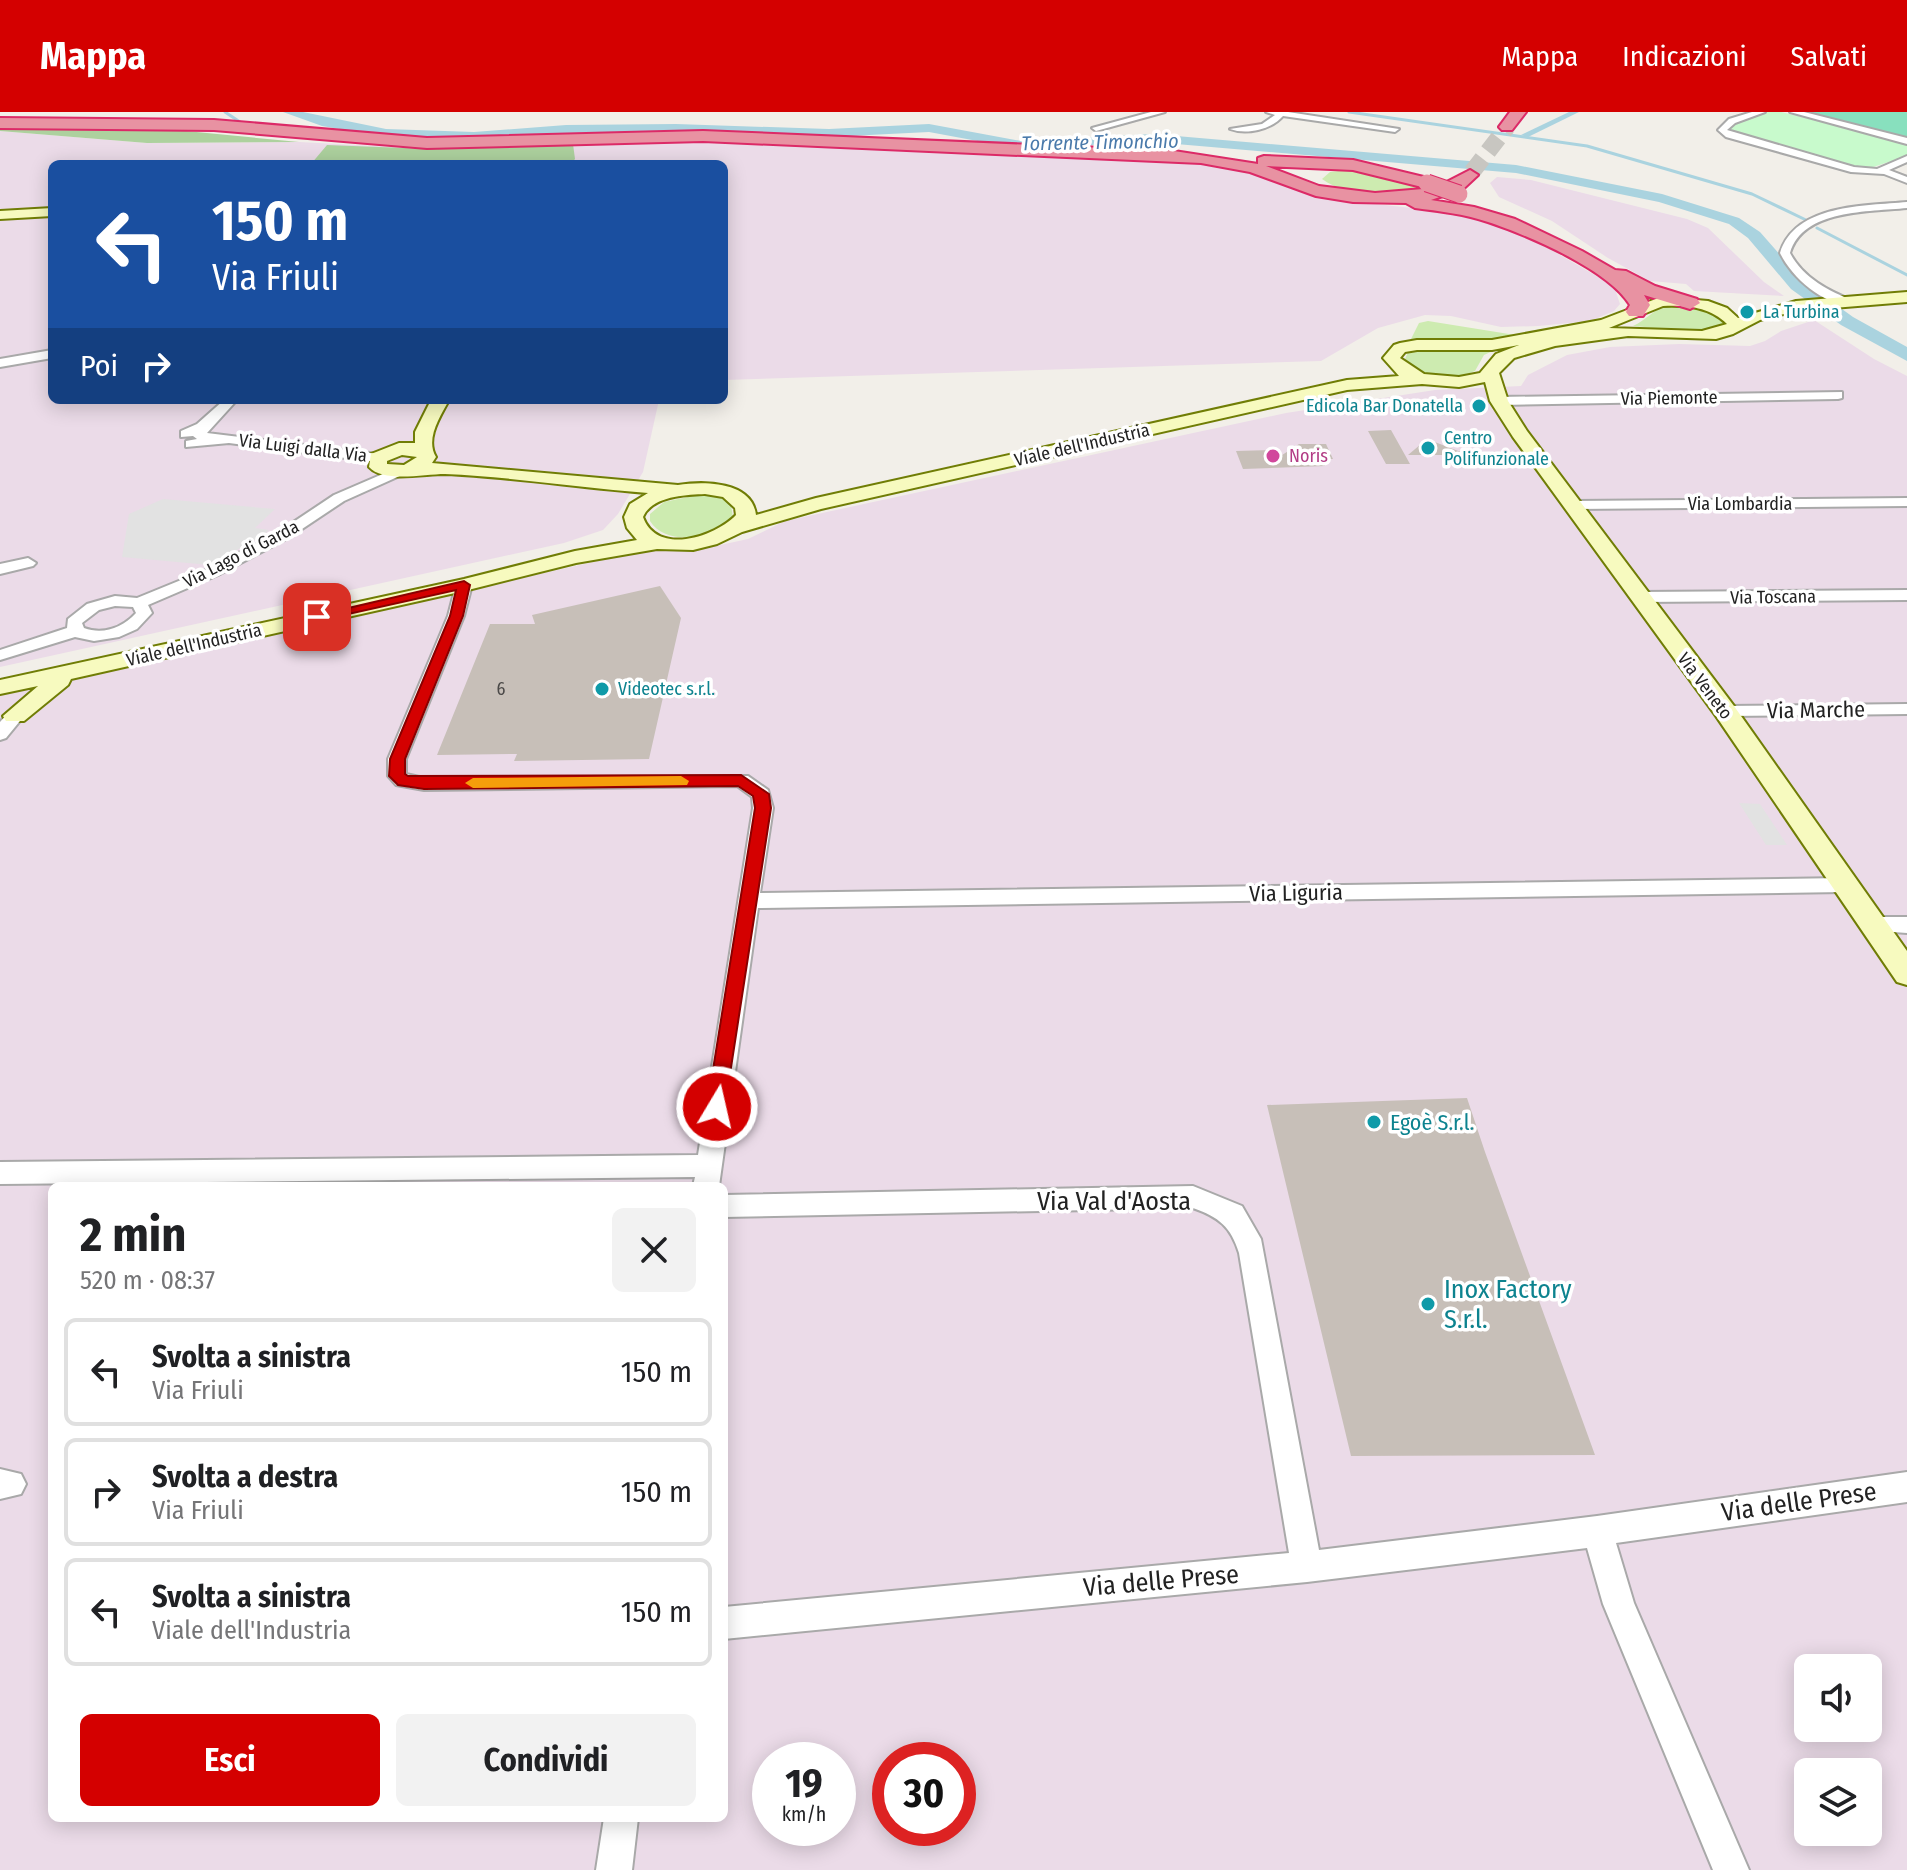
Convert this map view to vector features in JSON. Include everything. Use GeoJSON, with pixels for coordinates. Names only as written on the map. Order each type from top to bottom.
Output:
{"type":"FeatureCollection","features":[{"type":"Feature","properties":{"kind":"highway"},"geometry":{"type":"LineString","coordinates":[[1507,127],[1518,112]]}},
{"type":"Feature","properties":{"kind":"highway"},"geometry":{"type":"LineString","coordinates":[[0,123],[214,125],[427,143],[703,136],[1334,163],[1427,183],[1473,185],[1538,222],[1626,282],[1638,298],[1640,305],[1636,312]]}},
{"type":"Feature","properties":{"kind":"highway"},"geometry":{"type":"LineString","coordinates":[[1093,153],[1214,160],[1249,166],[1316,191],[1340,196],[1436,206],[1490,217],[1529,231],[1626,282],[1696,303]]}},
{"type":"Feature","properties":{"kind":"highway"},"geometry":{"type":"LineString","coordinates":[[1363,194],[1323,185],[1317,181],[1318,175],[1333,169],[1376,170]]}},
{"type":"Feature","properties":{"kind":"highway"},"geometry":{"type":"LineString","coordinates":[[1287,180],[1327,191],[1363,194],[1421,193],[1450,185],[1473,185],[1517,219],[1626,282]]}},
{"type":"Feature","properties":{"kind":"highway"},"geometry":{"type":"LineString","coordinates":[[1316,191],[1367,197],[1405,197],[1473,185]]}},
{"type":"Feature","properties":{"kind":"main road"},"geometry":{"type":"LineString","coordinates":[[0,215],[48,212]]}},
{"type":"Feature","properties":{"kind":"main road","name":"Viale dell'Industria"},"geometry":{"type":"LineString","coordinates":[[1347,385],[1406,347],[1434,343],[1497,344],[1605,324],[1661,302],[1781,309],[1907,297]]}},
{"type":"Feature","properties":{"kind":"main road"},"geometry":{"type":"LineString","coordinates":[[1696,303],[1728,315],[1736,325]]}},
{"type":"Feature","properties":{"kind":"main road","name":"Viale dell'Industria"},"geometry":{"type":"LineString","coordinates":[[6,686],[464,585],[575,557],[660,542],[705,542],[740,526],[816,504],[1347,385],[1471,380],[1491,374],[1495,364],[1504,357],[1548,343],[1629,331],[1711,335],[1727,332],[1752,316],[1781,309]]}},
{"type":"Feature","properties":{"kind":"main road"},"geometry":{"type":"LineString","coordinates":[[1391,358],[1401,370],[1499,401]]}},
{"type":"Feature","properties":{"kind":"main road","name":"Via Veneto"},"geometry":{"type":"LineString","coordinates":[[1491,374],[1499,401],[1519,433],[1725,711],[1907,974]]}},
{"type":"Feature","properties":{"kind":"main road"},"geometry":{"type":"LineString","coordinates":[[382,458],[428,418],[437,404]]}},
{"type":"Feature","properties":{"kind":"main road"},"geometry":{"type":"LineString","coordinates":[[416,462],[428,418]]}},
{"type":"Feature","properties":{"kind":"main road"},"geometry":{"type":"LineString","coordinates":[[382,458],[413,448],[416,462]]}},
{"type":"Feature","properties":{"kind":"main road"},"geometry":{"type":"LineString","coordinates":[[382,458],[386,471],[416,462],[605,485],[676,490]]}},
{"type":"Feature","properties":{"kind":"main road"},"geometry":{"type":"LineString","coordinates":[[605,485],[623,494],[643,535],[660,542]]}},
{"type":"Feature","properties":{"kind":"main road","name":"Viale dell'Industria"},"geometry":{"type":"LineString","coordinates":[[575,557],[635,518],[651,498],[676,490],[705,488],[738,498],[816,504]]}},
{"type":"Feature","properties":{"kind":"main road"},"geometry":{"type":"LineString","coordinates":[[738,498],[745,506],[746,516],[740,526]]}},
{"type":"Feature","properties":{"kind":"main road"},"geometry":{"type":"LineString","coordinates":[[7,725],[41,693],[77,671]]}},
{"type":"Feature","properties":{"kind":"main road"},"geometry":{"type":"LineString","coordinates":[[6,686],[19,692],[7,725]]}},
{"type":"Feature","properties":{"kind":"street"},"geometry":{"type":"LineString","coordinates":[[1096,128],[1161,112]]}},
{"type":"Feature","properties":{"kind":"street"},"geometry":{"type":"LineString","coordinates":[[1761,112],[1732,121],[1722,130],[1854,170],[1882,172],[1907,180]]}},
{"type":"Feature","properties":{"kind":"street"},"geometry":{"type":"LineString","coordinates":[[1794,112],[1907,141]]}},
{"type":"Feature","properties":{"kind":"street"},"geometry":{"type":"LineString","coordinates":[[1234,129],[1273,123],[1275,113],[1395,129]]}},
{"type":"Feature","properties":{"kind":"street"},"geometry":{"type":"LineString","coordinates":[[1123,121],[1139,126]]}},
{"type":"Feature","properties":{"kind":"street"},"geometry":{"type":"LineString","coordinates":[[1882,172],[1882,168],[1907,159]]}},
{"type":"Feature","properties":{"kind":"street"},"geometry":{"type":"LineString","coordinates":[[1846,303],[1795,270],[1785,253],[1788,239],[1802,226],[1820,219],[1907,205]]}},
{"type":"Feature","properties":{"kind":"street"},"geometry":{"type":"LineString","coordinates":[[0,363],[48,355]]}},
{"type":"Feature","properties":{"kind":"street","name":"Via Piemonte"},"geometry":{"type":"LineString","coordinates":[[1499,401],[1838,395]]}},
{"type":"Feature","properties":{"kind":"street","name":"Via Luigi dalla Via"},"geometry":{"type":"LineString","coordinates":[[226,404],[187,438],[229,439],[382,458]]}},
{"type":"Feature","properties":{"kind":"street","name":"Via Lago di Garda"},"geometry":{"type":"LineString","coordinates":[[339,498],[382,458]]}},
{"type":"Feature","properties":{"kind":"street","name":"Via Lago di Garda"},"geometry":{"type":"LineString","coordinates":[[139,603],[213,572],[285,534],[339,498],[416,462]]}},
{"type":"Feature","properties":{"kind":"street","name":"Via Lombardia"},"geometry":{"type":"LineString","coordinates":[[1574,505],[1907,502]]}},
{"type":"Feature","properties":{"kind":"street"},"geometry":{"type":"LineString","coordinates":[[0,569],[28,563]]}},
{"type":"Feature","properties":{"kind":"street"},"geometry":{"type":"LineString","coordinates":[[0,1173],[707,1176],[763,808],[761,794],[741,780],[424,784],[403,781],[397,776],[397,759],[456,616],[464,585]]}},
{"type":"Feature","properties":{"kind":"street","name":"Via Toscana"},"geometry":{"type":"LineString","coordinates":[[1638,597],[1907,595]]}},
{"type":"Feature","properties":{"kind":"street"},"geometry":{"type":"LineString","coordinates":[[0,655],[76,631],[91,636],[125,629],[144,613],[139,603],[115,601],[93,607],[78,617],[74,627],[76,631]]}},
{"type":"Feature","properties":{"kind":"street","name":"Via Marche"},"geometry":{"type":"LineString","coordinates":[[1725,711],[1907,709]]}},
{"type":"Feature","properties":{"kind":"street","name":"Via Liguria"},"geometry":{"type":"LineString","coordinates":[[748,901],[1844,885]]}},
{"type":"Feature","properties":{"kind":"street"},"geometry":{"type":"LineString","coordinates":[[1873,925],[1907,925]]}},
{"type":"Feature","properties":{"kind":"street","name":"Via Val d'Aosta"},"geometry":{"type":"LineString","coordinates":[[728,1206],[1193,1197],[1229,1209],[1244,1224],[1252,1253],[1307,1567]]}},
{"type":"Feature","properties":{"kind":"street","name":"Via delle Prese"},"geometry":{"type":"LineString","coordinates":[[728,1623],[1307,1567],[1597,1531],[1907,1487]]}},
{"type":"Feature","properties":{"kind":"street"},"geometry":{"type":"LineString","coordinates":[[1597,1531],[1619,1604],[1731,1870]]}},
{"type":"Feature","properties":{"kind":"street"},"geometry":{"type":"LineString","coordinates":[[614,1870],[620,1822]]}},
{"type":"Feature","properties":{"kind":"shaded area"},"geometry":{"type":"Polygon","coordinates":[[[0,131],[147,143],[299,142],[431,149],[669,142],[898,147],[1233,166],[1320,198],[1449,212],[1520,232],[1614,286],[1620,304],[1614,311],[1590,321],[1538,326],[1501,327],[1451,316],[1425,315],[1378,328],[1321,361],[728,380],[728,160],[48,160],[48,404],[658,404],[643,472],[618,514],[603,530],[564,543],[0,667],[0,131]]]}},
{"type":"Feature","properties":{"kind":"shaded area"},"geometry":{"type":"Polygon","coordinates":[[[1497,177],[1531,180],[1687,219],[1708,228],[1764,282],[1784,296],[1694,291],[1686,284],[1650,281],[1552,221],[1499,197],[1490,183],[1497,177]]]}},
{"type":"Feature","properties":{"kind":"shaded area"},"geometry":{"type":"Polygon","coordinates":[[[1814,320],[1874,359],[1907,376],[1907,1870],[0,1870],[0,694],[638,552],[669,547],[711,547],[748,539],[785,521],[1286,413],[1435,390],[1521,386],[1528,375],[1567,355],[1610,347],[1679,344],[1750,346],[1814,320]]]}},
{"type":"Feature","properties":{"kind":"shaded area"},"geometry":{"type":"Polygon","coordinates":[[[163,499],[275,509],[255,528],[269,530],[210,565],[122,557],[129,514],[163,499]]]}},
{"type":"Feature","properties":{"kind":"shaded area"},"geometry":{"type":"Polygon","coordinates":[[[1739,803],[1760,804],[1787,845],[1766,845],[1739,803]]]}},
{"type":"Feature","properties":{"kind":"green space"},"geometry":{"type":"Polygon","coordinates":[[[1781,112],[1907,143],[1907,156],[1867,169],[1852,168],[1725,131],[1749,116],[1781,112]]]}},
{"type":"Feature","properties":{"kind":"green space"},"geometry":{"type":"Polygon","coordinates":[[[1803,112],[1907,112],[1907,140],[1803,112]]]}},
{"type":"Feature","properties":{"kind":"green space"},"geometry":{"type":"Polygon","coordinates":[[[0,127],[155,128],[299,142],[147,143],[0,131],[0,127]]]}},
{"type":"Feature","properties":{"kind":"green space"},"geometry":{"type":"Polygon","coordinates":[[[573,144],[575,159],[314,160],[327,145],[431,149],[573,144]]]}},
{"type":"Feature","properties":{"kind":"green space"},"geometry":{"type":"Polygon","coordinates":[[[1355,169],[1431,188],[1361,193],[1334,186],[1322,179],[1330,172],[1355,169]]]}},
{"type":"Feature","properties":{"kind":"green space"},"geometry":{"type":"Polygon","coordinates":[[[1669,305],[1692,306],[1708,311],[1715,314],[1724,326],[1716,330],[1693,332],[1633,326],[1669,305]]]}},
{"type":"Feature","properties":{"kind":"green space"},"geometry":{"type":"Polygon","coordinates":[[[1428,321],[1527,337],[1474,343],[1410,341],[1419,323],[1428,321]]]}},
{"type":"Feature","properties":{"kind":"green space"},"geometry":{"type":"Polygon","coordinates":[[[1409,350],[1495,350],[1484,355],[1475,371],[1447,377],[1428,374],[1411,366],[1405,359],[1409,350]]]}},
{"type":"Feature","properties":{"kind":"green space"},"geometry":{"type":"Polygon","coordinates":[[[702,494],[724,499],[731,505],[733,518],[715,531],[691,537],[667,534],[650,521],[650,514],[664,502],[702,494]]]}},
{"type":"Feature","properties":{"kind":"building"},"geometry":{"type":"Polygon","coordinates":[[[1391,430],[1410,464],[1386,464],[1368,431],[1391,430]]]}},
{"type":"Feature","properties":{"kind":"building"},"geometry":{"type":"Polygon","coordinates":[[[1427,439],[1466,454],[1466,455],[1408,455],[1427,439]]]}},
{"type":"Feature","properties":{"kind":"building","name":"Noris"},"geometry":{"type":"Polygon","coordinates":[[[1299,444],[1326,444],[1333,459],[1322,459],[1325,466],[1243,469],[1236,451],[1272,450],[1276,459],[1299,444]]]}},
{"type":"Feature","properties":{"kind":"building"},"geometry":{"type":"Polygon","coordinates":[[[660,586],[681,618],[649,759],[514,761],[517,754],[437,755],[490,624],[535,624],[532,615],[660,586]]]}},
{"type":"Feature","properties":{"kind":"building","name":"Inox Factory S.r.l."},"geometry":{"type":"Polygon","coordinates":[[[1467,1098],[1595,1455],[1351,1456],[1267,1105],[1467,1098]]]}},
{"type":"Feature","properties":{"kind":"waterway"},"geometry":{"type":"LineString","coordinates":[[225,112],[240,122]]}},
{"type":"Feature","properties":{"kind":"waterway","name":"Torrente Timonchio"},"geometry":{"type":"LineString","coordinates":[[289,112],[322,122],[386,133],[474,136],[566,129],[676,128],[829,133],[929,128],[1021,145],[1153,138],[1516,169],[1662,198],[1734,221],[1754,235],[1797,285],[1847,321],[1907,355]]}},
{"type":"Feature","properties":{"kind":"waterway"},"geometry":{"type":"LineString","coordinates":[[1349,112],[1587,146],[1752,194],[1806,220]]}},
{"type":"Feature","properties":{"kind":"waterway"},"geometry":{"type":"LineString","coordinates":[[1525,135],[1575,112]]}},
{"type":"Feature","properties":{"kind":"waterway"},"geometry":{"type":"LineString","coordinates":[[1817,228],[1907,275]]}},
{"type":"Feature","properties":{"kind":"tunnel"},"geometry":{"type":"LineString","coordinates":[[1472,172],[1507,127]]}},
{"type":"Feature","properties":{"kind":"slow traffic"},"geometry":{"type":"LineString","coordinates":[[473,783],[681,781]]}},
{"type":"Feature","properties":{"kind":"place","name":"La Turbina"},"geometry":{"type":"Point","coordinates":[1747,312]}},
{"type":"Feature","properties":{"kind":"place","name":"Edicola Bar Donatella"},"geometry":{"type":"Point","coordinates":[1479,406]}},
{"type":"Feature","properties":{"kind":"place","name":"Centro Polifunzionale"},"geometry":{"type":"Point","coordinates":[1428,448]}},
{"type":"Feature","properties":{"kind":"place","name":"Noris"},"geometry":{"type":"Point","coordinates":[1273,456]}},
{"type":"Feature","properties":{"kind":"place","name":"Videotec s.r.l."},"geometry":{"type":"Point","coordinates":[602,689]}},
{"type":"Feature","properties":{"kind":"place","name":"Egoè S.r.l."},"geometry":{"type":"Point","coordinates":[1374,1122]}},
{"type":"Feature","properties":{"kind":"place","name":"Inox Factory S.r.l."},"geometry":{"type":"Point","coordinates":[1428,1304]}},
{"type":"Feature","properties":{"kind":"route"},"geometry":{"type":"LineString","coordinates":[[317,617],[464,585],[456,616],[397,759],[397,776],[403,781],[424,784],[741,780],[761,794],[763,808],[717,1107]]}}]}
